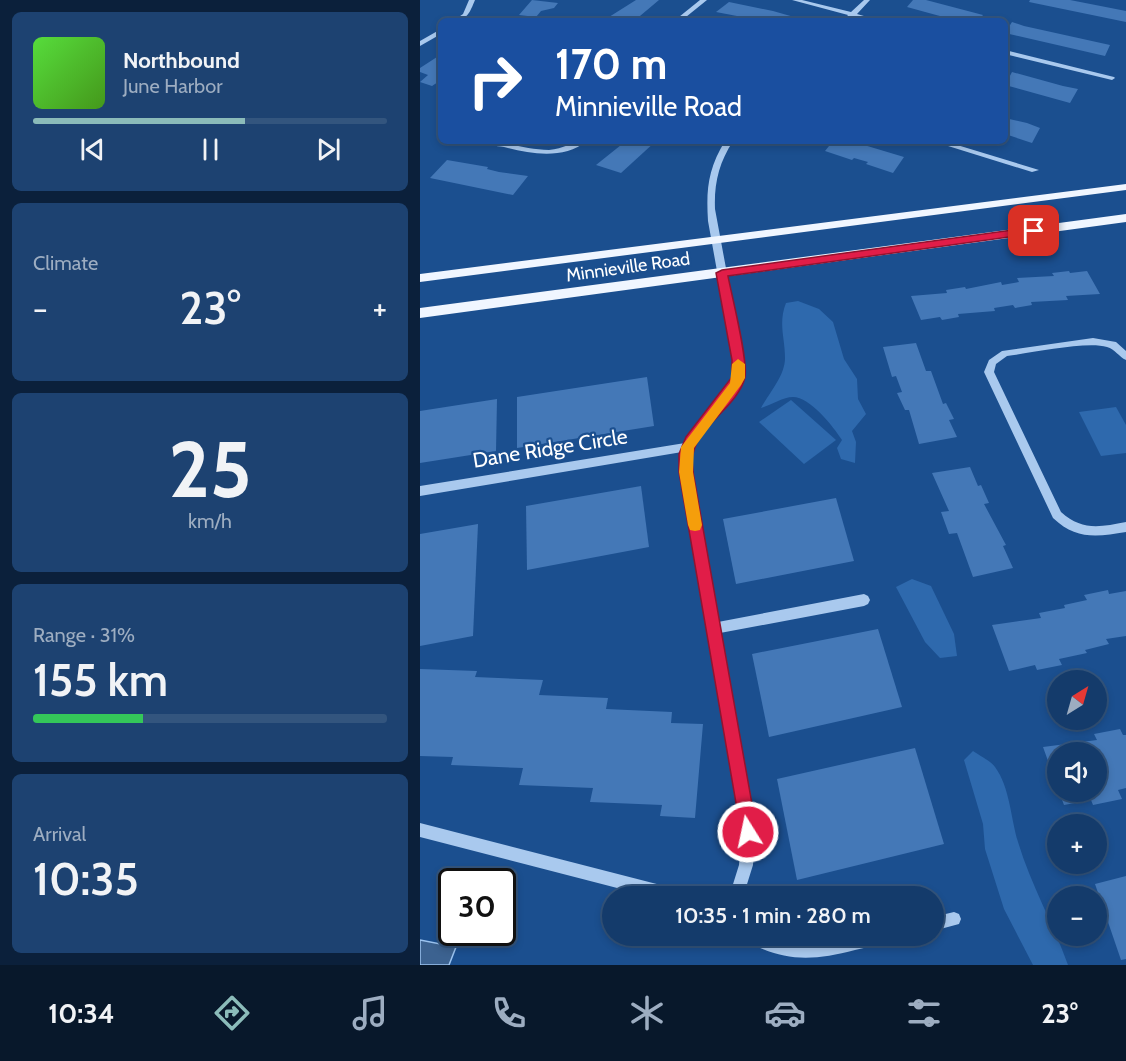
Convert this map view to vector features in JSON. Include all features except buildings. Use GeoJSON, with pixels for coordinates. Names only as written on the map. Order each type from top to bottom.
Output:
{"type":"FeatureCollection","features":[{"type":"Feature","properties":{"kind":"main road","name":"Minnieville Road"},"geometry":{"type":"LineString","coordinates":[[420,278],[1126,187]]}},
{"type":"Feature","properties":{"kind":"main road","name":"Minnieville Road"},"geometry":{"type":"LineString","coordinates":[[420,313],[1126,218]]}},
{"type":"Feature","properties":{"kind":"street"},"geometry":{"type":"LineString","coordinates":[[461,18],[466,15],[472,0]]}},
{"type":"Feature","properties":{"kind":"street"},"geometry":{"type":"LineString","coordinates":[[681,18],[704,0]]}},
{"type":"Feature","properties":{"kind":"street"},"geometry":{"type":"LineString","coordinates":[[795,0],[866,18]]}},
{"type":"Feature","properties":{"kind":"street"},"geometry":{"type":"LineString","coordinates":[[850,18],[867,0]]}},
{"type":"Feature","properties":{"kind":"street"},"geometry":{"type":"LineString","coordinates":[[420,44],[438,33]]}},
{"type":"Feature","properties":{"kind":"street"},"geometry":{"type":"LineString","coordinates":[[1008,53],[1112,78]]}},
{"type":"Feature","properties":{"kind":"street"},"geometry":{"type":"LineString","coordinates":[[502,144],[553,153],[580,144]]}},
{"type":"Feature","properties":{"kind":"street"},"geometry":{"type":"LineString","coordinates":[[519,147],[522,144]]}},
{"type":"Feature","properties":{"kind":"street"},"geometry":{"type":"LineString","coordinates":[[727,144],[716,162],[710,186],[712,221],[738,360],[738,378],[730,392],[687,447],[686,472],[748,832],[749,853],[740,886]]}},
{"type":"Feature","properties":{"kind":"street"},"geometry":{"type":"LineString","coordinates":[[946,144],[1035,170]]}},
{"type":"Feature","properties":{"kind":"street"},"geometry":{"type":"LineString","coordinates":[[1126,357],[1113,344],[1093,341],[1005,353],[995,359],[989,372],[1057,515],[1069,526],[1088,533],[1126,527]]}},
{"type":"Feature","properties":{"kind":"street","name":"Dane Ridge Circle"},"geometry":{"type":"LineString","coordinates":[[420,491],[687,447]]}},
{"type":"Feature","properties":{"kind":"street"},"geometry":{"type":"LineString","coordinates":[[713,629],[864,600]]}},
{"type":"Feature","properties":{"kind":"street"},"geometry":{"type":"LineString","coordinates":[[420,830],[637,886]]}},
{"type":"Feature","properties":{"kind":"street"},"geometry":{"type":"LineString","coordinates":[[944,921],[954,919]]}},
{"type":"Feature","properties":{"kind":"street"},"geometry":{"type":"LineString","coordinates":[[766,946],[789,951],[822,950],[839,946]]}},
{"type":"Feature","properties":{"kind":"shaded area"},"geometry":{"type":"Polygon","coordinates":[[[798,301],[819,309],[833,322],[844,359],[857,379],[858,399],[866,414],[852,431],[856,442],[855,463],[841,459],[837,448],[842,440],[827,420],[807,402],[800,398],[789,397],[761,408],[780,378],[784,365],[782,324],[786,303],[798,301]]]}},
{"type":"Feature","properties":{"kind":"shaded area"},"geometry":{"type":"Polygon","coordinates":[[[791,400],[836,440],[804,464],[759,422],[791,400]]]}},
{"type":"Feature","properties":{"kind":"shaded area"},"geometry":{"type":"Polygon","coordinates":[[[1116,407],[1126,425],[1126,453],[1101,456],[1079,412],[1116,407]]]}},
{"type":"Feature","properties":{"kind":"shaded area"},"geometry":{"type":"Polygon","coordinates":[[[912,579],[931,586],[954,634],[957,656],[940,658],[925,642],[896,587],[912,579]]]}},
{"type":"Feature","properties":{"kind":"shaded area"},"geometry":{"type":"Polygon","coordinates":[[[973,751],[991,763],[1000,775],[1023,858],[1047,914],[1047,946],[1061,946],[1068,965],[1033,965],[1004,909],[985,849],[983,824],[964,760],[973,751]]]}},
{"type":"Feature","properties":{"kind":"shaded area"},"geometry":{"type":"Polygon","coordinates":[[[420,940],[438,944],[438,946],[456,947],[449,965],[420,965],[420,940]]]}},
{"type":"Feature","properties":{"kind":"slow traffic"},"geometry":{"type":"LineString","coordinates":[[695,525],[686,472],[687,447],[735,385],[738,378],[738,364]]}},
{"type":"Feature","properties":{"kind":"route"},"geometry":{"type":"LineString","coordinates":[[748,832],[686,472],[687,447],[730,392],[738,378],[738,360],[722,273],[1034,231]]}}]}
